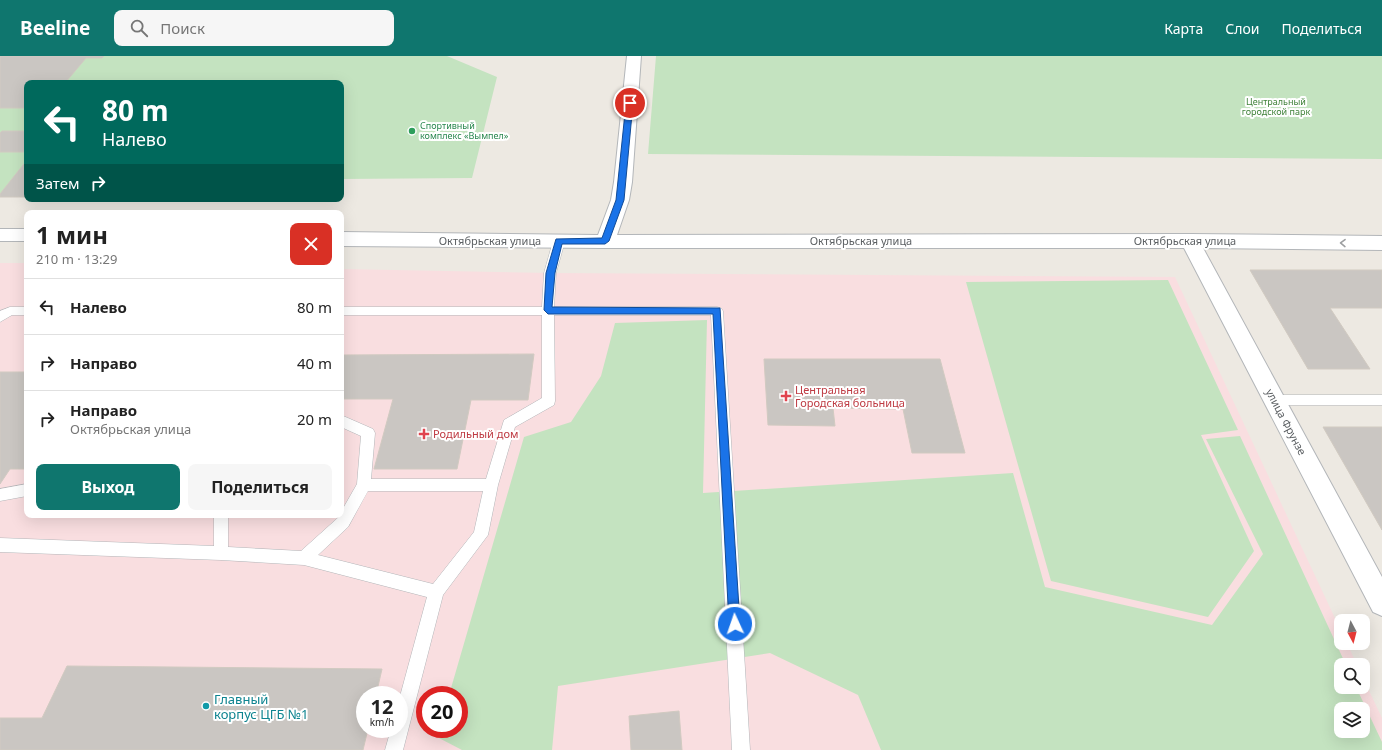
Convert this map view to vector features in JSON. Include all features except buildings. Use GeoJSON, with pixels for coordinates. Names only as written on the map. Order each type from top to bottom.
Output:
{"type":"FeatureCollection","features":[{"type":"Feature","properties":{"kind":"street"},"geometry":{"type":"LineString","coordinates":[[605,241],[620,200],[623,182],[634,56]]}},
{"type":"Feature","properties":{"kind":"street"},"geometry":{"type":"LineString","coordinates":[[0,235],[24,235]]}},
{"type":"Feature","properties":{"kind":"street","name":"Октябрьская улица"},"geometry":{"type":"LineString","coordinates":[[344,240],[1190,241],[1382,243]]}},
{"type":"Feature","properties":{"kind":"street","name":"улица Фрунзе"},"geometry":{"type":"LineString","coordinates":[[1190,241],[1382,603]]}},
{"type":"Feature","properties":{"kind":"lane"},"geometry":{"type":"LineString","coordinates":[[394,750],[436,592],[481,535],[491,485],[509,424],[549,401],[548,310],[550,273],[559,241]]}},
{"type":"Feature","properties":{"kind":"lane"},"geometry":{"type":"LineString","coordinates":[[0,317],[10,311],[24,311]]}},
{"type":"Feature","properties":{"kind":"lane"},"geometry":{"type":"LineString","coordinates":[[344,311],[717,311],[742,750]]}},
{"type":"Feature","properties":{"kind":"lane"},"geometry":{"type":"LineString","coordinates":[[1274,400],[1382,400]]}},
{"type":"Feature","properties":{"kind":"lane"},"geometry":{"type":"LineString","coordinates":[[304,558],[342,522],[364,485],[368,433],[344,422]]}},
{"type":"Feature","properties":{"kind":"lane"},"geometry":{"type":"LineString","coordinates":[[364,485],[491,485]]}},
{"type":"Feature","properties":{"kind":"lane"},"geometry":{"type":"LineString","coordinates":[[0,495],[24,491]]}},
{"type":"Feature","properties":{"kind":"lane"},"geometry":{"type":"LineString","coordinates":[[221,518],[221,553]]}},
{"type":"Feature","properties":{"kind":"lane"},"geometry":{"type":"LineString","coordinates":[[0,545],[221,553],[304,558],[436,592]]}},
{"type":"Feature","properties":{"kind":"shaded area","name":"Центральная Городская больница"},"geometry":{"type":"Polygon","coordinates":[[[0,263],[24,263],[24,518],[344,518],[344,269],[551,273],[1175,277],[1334,616],[1334,650],[1350,650],[1354,658],[1334,658],[1334,694],[1370,694],[1370,693],[1382,718],[1382,750],[0,750],[0,263]]]}},
{"type":"Feature","properties":{"kind":"green space","name":"Спортивный комплекс «Вымпел»"},"geometry":{"type":"Polygon","coordinates":[[[0,56],[447,56],[497,77],[472,178],[344,179],[344,80],[24,80],[24,197],[0,197],[0,56]]]}},
{"type":"Feature","properties":{"kind":"green space","name":"Центральный городской парк"},"geometry":{"type":"Polygon","coordinates":[[[656,56],[1382,56],[1382,159],[648,154],[656,56]]]}},
{"type":"Feature","properties":{"kind":"green space"},"geometry":{"type":"Polygon","coordinates":[[[1168,280],[1238,430],[1201,435],[1254,551],[1208,617],[1051,581],[966,282],[1168,280]]]}},
{"type":"Feature","properties":{"kind":"green space"},"geometry":{"type":"Polygon","coordinates":[[[707,320],[703,493],[1013,473],[1045,587],[1212,625],[1263,554],[1206,439],[1240,436],[1334,639],[1334,650],[1339,650],[1343,658],[1334,658],[1334,694],[1359,694],[1363,702],[1334,702],[1334,738],[1370,738],[1370,717],[1382,742],[1382,750],[881,750],[858,695],[770,653],[558,686],[552,750],[462,750],[439,738],[468,738],[468,686],[452,686],[524,437],[571,422],[601,376],[615,323],[707,320]]]}},
{"type":"Feature","properties":{"kind":"place","name":"Спортивный комплекс «Вымпел»"},"geometry":{"type":"Point","coordinates":[412,131]}},
{"type":"Feature","properties":{"kind":"place","name":"Центральная Городская больница"},"geometry":{"type":"Point","coordinates":[786,396]}},
{"type":"Feature","properties":{"kind":"place","name":"Родильный дом"},"geometry":{"type":"Point","coordinates":[424,434]}},
{"type":"Feature","properties":{"kind":"place","name":"Главный корпус ЦГБ №1"},"geometry":{"type":"Point","coordinates":[206,706]}},
{"type":"Feature","properties":{"kind":"route"},"geometry":{"type":"LineString","coordinates":[[630,103],[620,200],[605,241],[559,241],[550,273],[548,310],[717,311],[735,624]]}}]}
